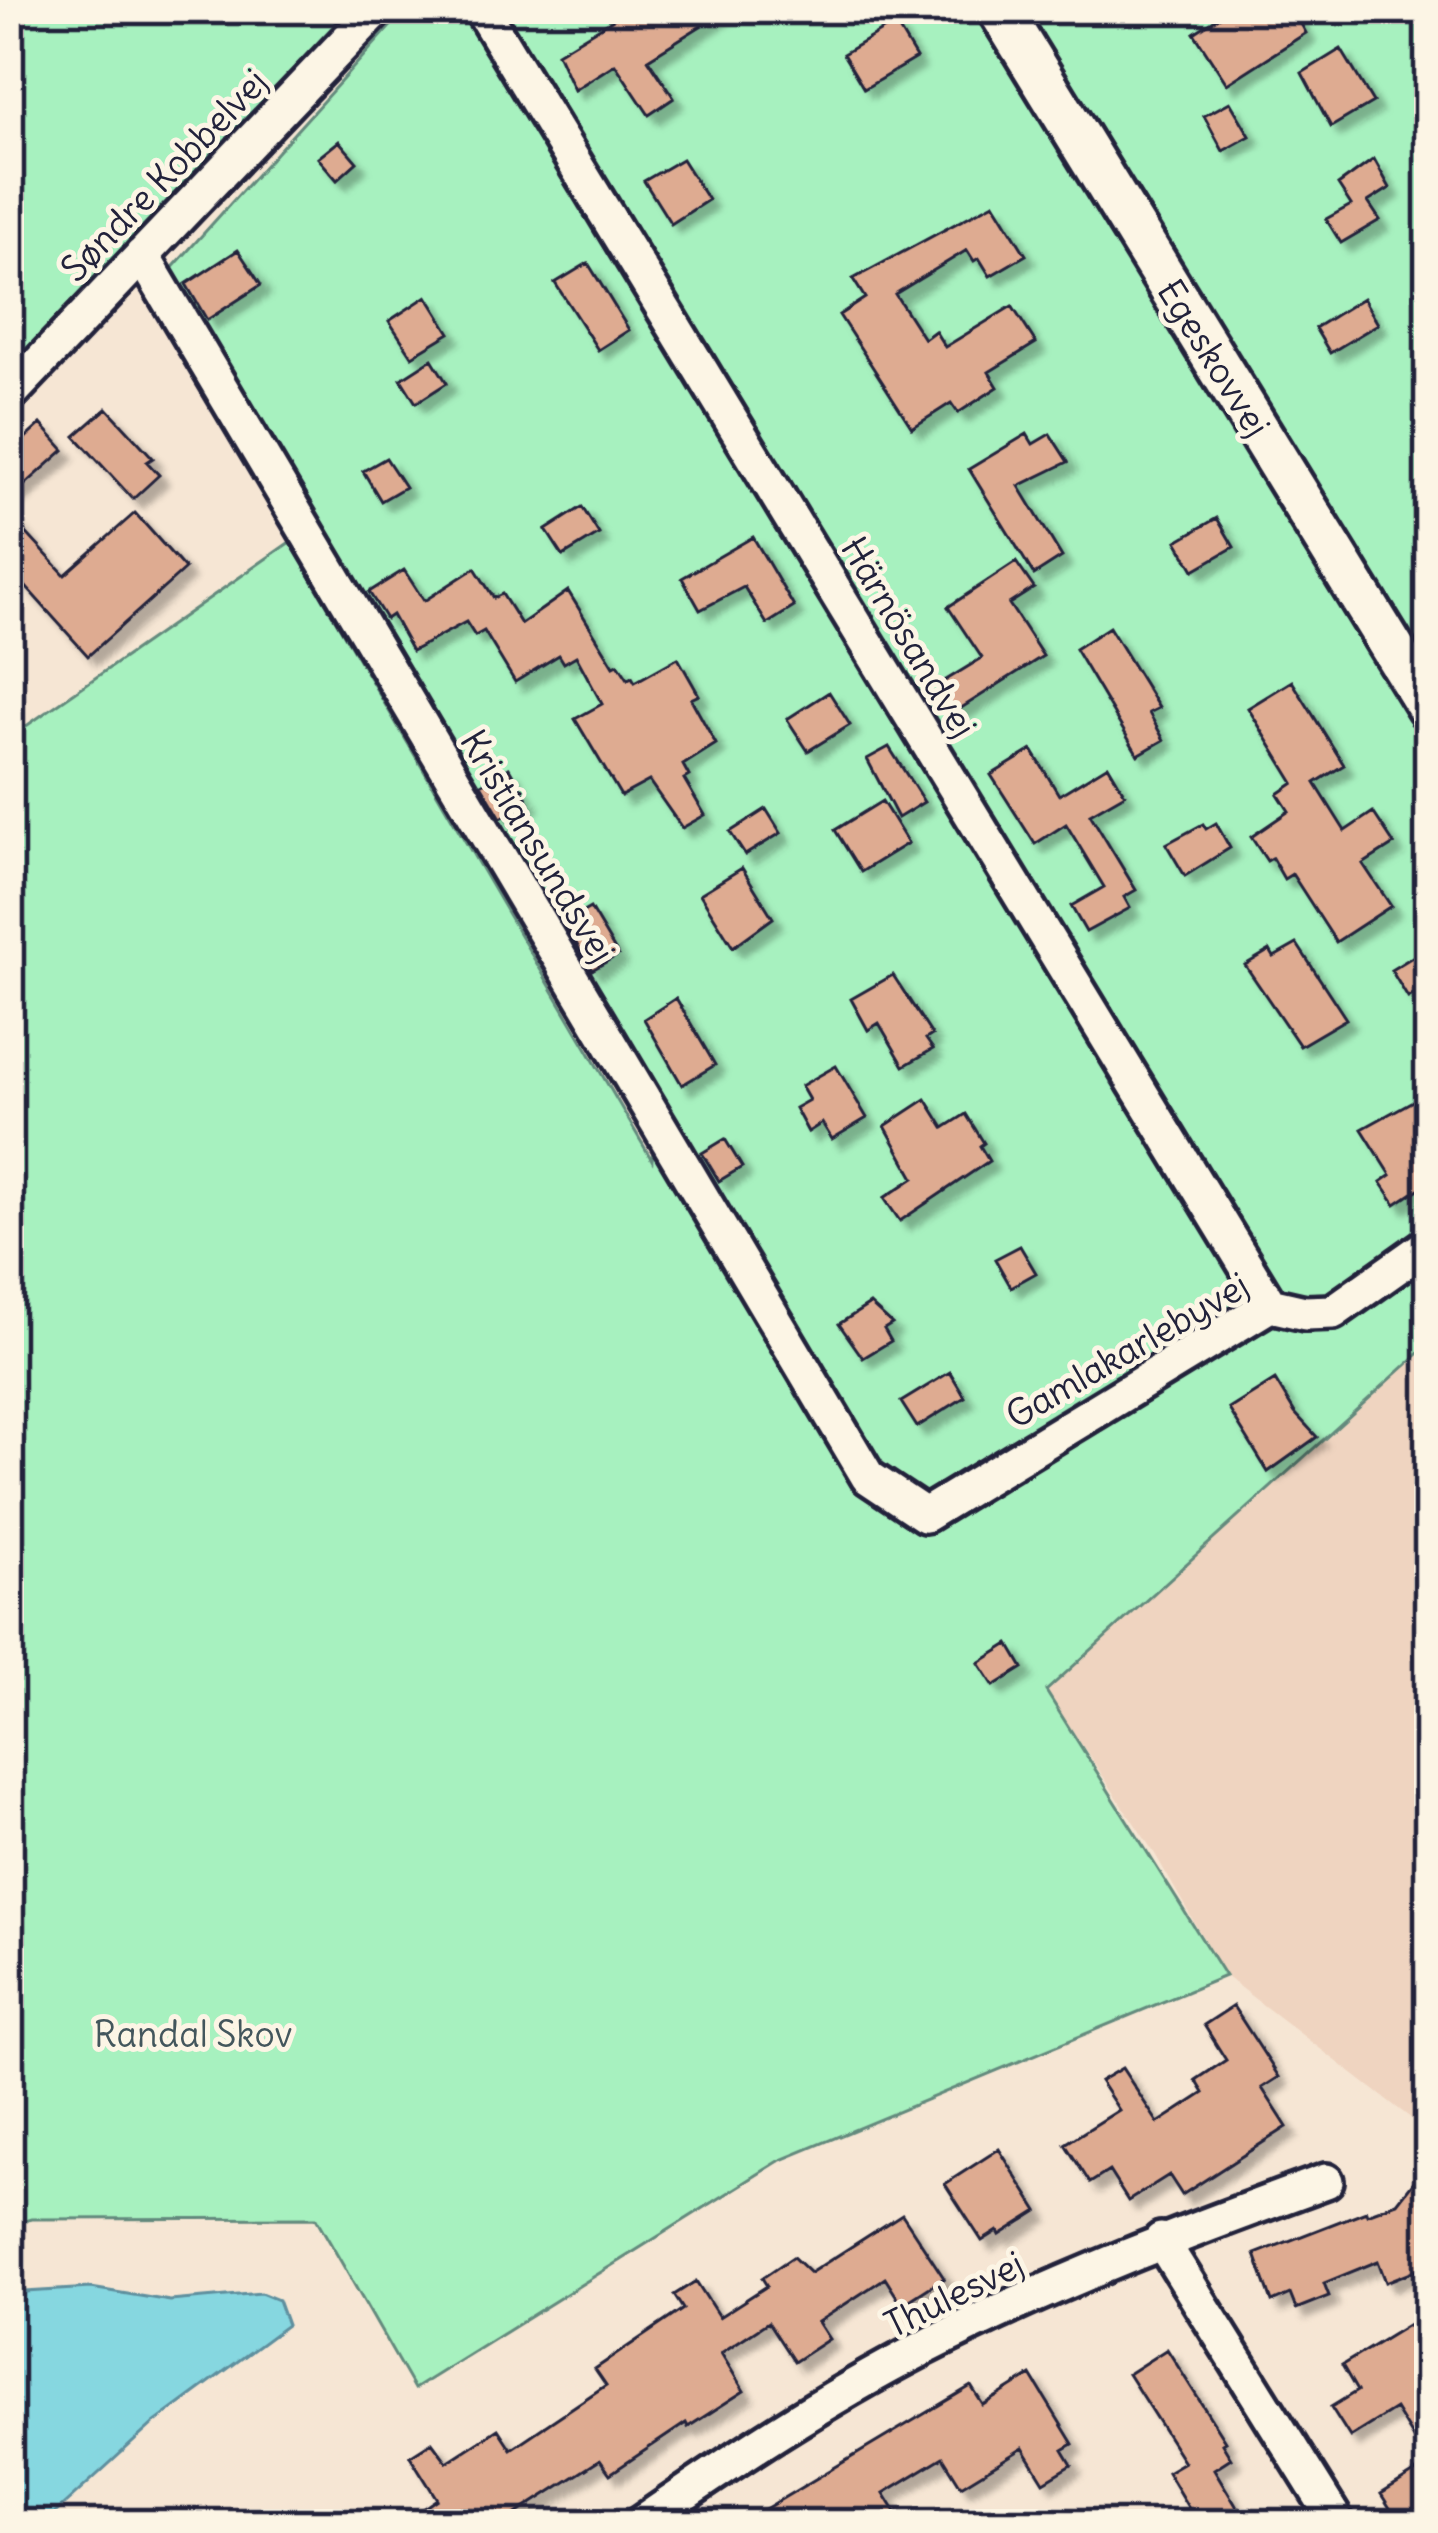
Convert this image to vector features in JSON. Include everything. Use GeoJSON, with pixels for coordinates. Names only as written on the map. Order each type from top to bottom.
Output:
{"type":"FeatureCollection","features":[{"type":"Feature","properties":{"kind":"street","name":"Søndre Kobbelvej"},"geometry":{"type":"LineString","coordinates":[[9,395],[376,9]]}},
{"type":"Feature","properties":{"kind":"street","name":"Härnösandvej"},"geometry":{"type":"LineString","coordinates":[[481,9],[1270,1305]]}},
{"type":"Feature","properties":{"kind":"street","name":"Egeskovvej"},"geometry":{"type":"LineString","coordinates":[[999,9],[1429,708]]}},
{"type":"Feature","properties":{"kind":"street","name":"Kristiansundsvej"},"geometry":{"type":"LineString","coordinates":[[142,255],[868,1477]]}},
{"type":"Feature","properties":{"kind":"street","name":"Gamlakarlebyvej"},"geometry":{"type":"LineString","coordinates":[[868,1477],[925,1515],[1270,1305],[1306,1313],[1333,1312],[1429,1244]]}},
{"type":"Feature","properties":{"kind":"street","name":"Thulesvej"},"geometry":{"type":"LineString","coordinates":[[640,2524],[720,2469],[920,2351],[1161,2240],[1326,2181]]}},
{"type":"Feature","properties":{"kind":"street"},"geometry":{"type":"LineString","coordinates":[[1161,2240],[1338,2524]]}},
{"type":"Feature","properties":{"kind":"shaded area"},"geometry":{"type":"Polygon","coordinates":[[[1429,1344],[1429,2132],[1225,1976],[1155,1854],[1046,1691],[1429,1344]]]}},
{"type":"Feature","properties":{"kind":"green space"},"geometry":{"type":"Polygon","coordinates":[[[9,9],[349,9],[9,373],[9,9]]]}},
{"type":"Feature","properties":{"kind":"green space","name":"Randal Skov"},"geometry":{"type":"Polygon","coordinates":[[[406,9],[1429,9],[1429,1344],[1046,1691],[1225,1976],[779,2161],[414,2389],[316,2218],[31,2219],[9,2226],[9,738],[290,542],[652,1160],[657,1111],[167,274],[406,9]]]}},
{"type":"Feature","properties":{"kind":"water"},"geometry":{"type":"Polygon","coordinates":[[[91,2288],[170,2301],[261,2293],[278,2300],[287,2325],[154,2423],[43,2524],[9,2524],[9,2293],[91,2288]]]}},
{"type":"Feature","properties":{"kind":"building"},"geometry":{"type":"Polygon","coordinates":[[[630,9],[728,9],[648,59],[674,98],[649,115],[615,64],[574,90],[557,53],[630,9]]]}},
{"type":"Feature","properties":{"kind":"building"},"geometry":{"type":"Polygon","coordinates":[[[1231,9],[1293,9],[1306,33],[1227,84],[1194,33],[1231,9]]]}},
{"type":"Feature","properties":{"kind":"building"},"geometry":{"type":"Polygon","coordinates":[[[895,23],[916,58],[864,89],[843,54],[895,23]]]}},
{"type":"Feature","properties":{"kind":"building"},"geometry":{"type":"Polygon","coordinates":[[[1341,49],[1373,102],[1331,127],[1302,73],[1341,49]]]}},
{"type":"Feature","properties":{"kind":"building"},"geometry":{"type":"Polygon","coordinates":[[[1230,102],[1250,136],[1223,151],[1204,116],[1230,102]]]}},
{"type":"Feature","properties":{"kind":"building"},"geometry":{"type":"Polygon","coordinates":[[[339,141],[357,162],[337,180],[318,158],[339,141]]]}},
{"type":"Feature","properties":{"kind":"building"},"geometry":{"type":"Polygon","coordinates":[[[682,159],[708,200],[671,224],[644,181],[682,159]]]}},
{"type":"Feature","properties":{"kind":"building"},"geometry":{"type":"Polygon","coordinates":[[[1374,159],[1390,188],[1368,202],[1380,220],[1341,243],[1326,219],[1351,205],[1338,185],[1374,159]]]}},
{"type":"Feature","properties":{"kind":"building"},"geometry":{"type":"Polygon","coordinates":[[[994,203],[1026,255],[990,276],[979,258],[974,261],[967,250],[895,294],[924,339],[935,331],[945,347],[1012,306],[1036,343],[989,372],[998,387],[958,413],[951,403],[912,428],[839,315],[865,298],[853,279],[994,203]]]}},
{"type":"Feature","properties":{"kind":"building"},"geometry":{"type":"Polygon","coordinates":[[[238,250],[261,285],[207,320],[186,284],[238,250]]]}},
{"type":"Feature","properties":{"kind":"building"},"geometry":{"type":"Polygon","coordinates":[[[588,263],[629,330],[598,350],[555,283],[588,263]]]}},
{"type":"Feature","properties":{"kind":"building"},"geometry":{"type":"Polygon","coordinates":[[[427,296],[450,333],[412,356],[389,321],[427,296]]]}},
{"type":"Feature","properties":{"kind":"building"},"geometry":{"type":"Polygon","coordinates":[[[1363,298],[1378,324],[1330,353],[1315,328],[1363,298]]]}},
{"type":"Feature","properties":{"kind":"building"},"geometry":{"type":"Polygon","coordinates":[[[432,359],[447,383],[416,403],[401,379],[432,359]]]}},
{"type":"Feature","properties":{"kind":"building"},"geometry":{"type":"Polygon","coordinates":[[[107,408],[153,458],[147,462],[159,475],[133,499],[75,436],[107,408]]]}},
{"type":"Feature","properties":{"kind":"building"},"geometry":{"type":"Polygon","coordinates":[[[41,424],[64,450],[9,499],[9,453],[41,424]]]}},
{"type":"Feature","properties":{"kind":"building"},"geometry":{"type":"Polygon","coordinates":[[[1027,434],[1033,444],[1050,434],[1068,462],[1019,486],[1062,557],[1034,575],[969,469],[1027,434]]]}},
{"type":"Feature","properties":{"kind":"building"},"geometry":{"type":"Polygon","coordinates":[[[386,458],[405,487],[381,501],[363,471],[386,458]]]}},
{"type":"Feature","properties":{"kind":"building"},"geometry":{"type":"Polygon","coordinates":[[[582,507],[599,534],[563,556],[546,530],[582,507]]]}},
{"type":"Feature","properties":{"kind":"building"},"geometry":{"type":"Polygon","coordinates":[[[135,513],[185,569],[88,656],[9,568],[9,514],[65,575],[135,513]]]}},
{"type":"Feature","properties":{"kind":"building"},"geometry":{"type":"Polygon","coordinates":[[[1217,518],[1234,547],[1194,570],[1177,541],[1217,518]]]}},
{"type":"Feature","properties":{"kind":"building"},"geometry":{"type":"Polygon","coordinates":[[[753,537],[794,607],[767,624],[744,587],[700,610],[682,578],[753,537]]]}},
{"type":"Feature","properties":{"kind":"building"},"geometry":{"type":"Polygon","coordinates":[[[1016,562],[1034,588],[1009,604],[1043,656],[955,712],[938,685],[982,658],[948,607],[1016,562]]]}},
{"type":"Feature","properties":{"kind":"building"},"geometry":{"type":"Polygon","coordinates":[[[475,568],[494,598],[502,594],[521,624],[568,591],[614,666],[618,664],[628,679],[635,682],[678,658],[699,695],[691,699],[716,744],[683,765],[689,776],[684,779],[705,815],[682,828],[649,781],[621,796],[575,719],[602,704],[576,656],[564,663],[559,655],[515,682],[484,631],[475,636],[466,622],[412,651],[392,615],[386,619],[369,592],[404,570],[424,601],[475,568]]]}},
{"type":"Feature","properties":{"kind":"building"},"geometry":{"type":"Polygon","coordinates":[[[1109,627],[1159,708],[1149,713],[1164,740],[1138,755],[1075,649],[1109,627]]]}},
{"type":"Feature","properties":{"kind":"building"},"geometry":{"type":"Polygon","coordinates":[[[1292,681],[1344,765],[1315,783],[1345,831],[1373,812],[1394,844],[1363,864],[1391,906],[1336,942],[1292,874],[1284,879],[1251,837],[1289,811],[1278,794],[1294,783],[1248,708],[1292,681]]]}},
{"type":"Feature","properties":{"kind":"building"},"geometry":{"type":"Polygon","coordinates":[[[829,692],[850,725],[808,751],[787,719],[829,692]]]}},
{"type":"Feature","properties":{"kind":"building"},"geometry":{"type":"Polygon","coordinates":[[[889,747],[924,802],[898,818],[867,759],[889,747]]]}},
{"type":"Feature","properties":{"kind":"building"},"geometry":{"type":"Polygon","coordinates":[[[1032,750],[1059,795],[1108,765],[1125,794],[1090,814],[1136,890],[1124,897],[1130,908],[1086,932],[1071,906],[1104,887],[1066,824],[1035,844],[991,775],[1032,750]]]}},
{"type":"Feature","properties":{"kind":"building"},"geometry":{"type":"Polygon","coordinates":[[[509,768],[529,802],[501,818],[481,784],[509,768]]]}},
{"type":"Feature","properties":{"kind":"building"},"geometry":{"type":"Polygon","coordinates":[[[882,801],[908,843],[861,872],[835,830],[882,801]]]}},
{"type":"Feature","properties":{"kind":"building"},"geometry":{"type":"Polygon","coordinates":[[[766,809],[781,833],[745,855],[730,832],[766,809]]]}},
{"type":"Feature","properties":{"kind":"building"},"geometry":{"type":"Polygon","coordinates":[[[1216,823],[1230,848],[1185,876],[1166,844],[1203,824],[1206,829],[1216,823]]]}},
{"type":"Feature","properties":{"kind":"building"},"geometry":{"type":"Polygon","coordinates":[[[742,868],[773,918],[733,947],[700,894],[742,868]]]}},
{"type":"Feature","properties":{"kind":"building"},"geometry":{"type":"Polygon","coordinates":[[[590,908],[618,955],[592,970],[564,923],[590,908]]]}},
{"type":"Feature","properties":{"kind":"building"},"geometry":{"type":"Polygon","coordinates":[[[1297,944],[1346,1019],[1300,1046],[1245,965],[1270,950],[1274,957],[1297,944]]]}},
{"type":"Feature","properties":{"kind":"building"},"geometry":{"type":"Polygon","coordinates":[[[1429,947],[1429,986],[1408,998],[1391,970],[1429,947]]]}},
{"type":"Feature","properties":{"kind":"building"},"geometry":{"type":"Polygon","coordinates":[[[893,975],[932,1035],[926,1039],[933,1049],[904,1066],[879,1023],[868,1030],[851,999],[893,975]]]}},
{"type":"Feature","properties":{"kind":"building"},"geometry":{"type":"Polygon","coordinates":[[[676,998],[715,1065],[682,1085],[644,1019],[676,998]]]}},
{"type":"Feature","properties":{"kind":"building"},"geometry":{"type":"Polygon","coordinates":[[[836,1066],[867,1118],[832,1139],[822,1123],[808,1132],[795,1108],[809,1100],[801,1086],[836,1066]]]}},
{"type":"Feature","properties":{"kind":"building"},"geometry":{"type":"Polygon","coordinates":[[[1429,1092],[1429,1182],[1396,1204],[1381,1182],[1391,1175],[1362,1129],[1429,1092]]]}},
{"type":"Feature","properties":{"kind":"building"},"geometry":{"type":"Polygon","coordinates":[[[926,1099],[944,1128],[966,1114],[989,1161],[900,1221],[884,1198],[914,1178],[885,1126],[926,1099]]]}},
{"type":"Feature","properties":{"kind":"building"},"geometry":{"type":"Polygon","coordinates":[[[725,1139],[742,1167],[719,1181],[702,1153],[725,1139]]]}},
{"type":"Feature","properties":{"kind":"building"},"geometry":{"type":"Polygon","coordinates":[[[1020,1246],[1036,1273],[1011,1287],[995,1259],[1020,1246]]]}},
{"type":"Feature","properties":{"kind":"building"},"geometry":{"type":"Polygon","coordinates":[[[870,1304],[892,1324],[884,1329],[891,1341],[863,1358],[839,1324],[870,1304]]]}},
{"type":"Feature","properties":{"kind":"building"},"geometry":{"type":"Polygon","coordinates":[[[950,1372],[965,1397],[917,1427],[901,1402],[950,1372]]]}},
{"type":"Feature","properties":{"kind":"building"},"geometry":{"type":"Polygon","coordinates":[[[1275,1380],[1317,1437],[1268,1472],[1229,1409],[1275,1380]]]}},
{"type":"Feature","properties":{"kind":"building"},"geometry":{"type":"Polygon","coordinates":[[[1009,1644],[1023,1668],[994,1686],[979,1663],[1009,1644]]]}},
{"type":"Feature","properties":{"kind":"building"},"geometry":{"type":"Polygon","coordinates":[[[1233,2006],[1279,2077],[1262,2088],[1287,2127],[1182,2195],[1169,2175],[1128,2201],[1109,2171],[1090,2183],[1065,2144],[1119,2110],[1100,2081],[1122,2068],[1158,2123],[1204,2093],[1196,2080],[1226,2060],[1204,2025],[1233,2006]]]}},
{"type":"Feature","properties":{"kind":"building"},"geometry":{"type":"Polygon","coordinates":[[[999,2149],[1038,2211],[982,2241],[945,2184],[999,2149]]]}},
{"type":"Feature","properties":{"kind":"building"},"geometry":{"type":"Polygon","coordinates":[[[1429,2162],[1429,2265],[1386,2282],[1378,2261],[1324,2283],[1329,2296],[1296,2309],[1290,2294],[1272,2302],[1255,2254],[1397,2203],[1429,2162]]]}},
{"type":"Feature","properties":{"kind":"building"},"geometry":{"type":"Polygon","coordinates":[[[902,2214],[944,2278],[902,2305],[885,2278],[818,2322],[829,2339],[794,2362],[768,2322],[721,2353],[744,2391],[610,2474],[600,2460],[500,2524],[400,2524],[437,2499],[410,2456],[432,2442],[447,2462],[498,2429],[511,2449],[606,2385],[595,2369],[683,2309],[674,2295],[696,2281],[719,2317],[767,2286],[762,2278],[793,2257],[810,2273],[902,2214]]]}},
{"type":"Feature","properties":{"kind":"building"},"geometry":{"type":"Polygon","coordinates":[[[1429,2312],[1429,2464],[1395,2409],[1350,2437],[1331,2407],[1357,2391],[1342,2365],[1429,2312]]]}},
{"type":"Feature","properties":{"kind":"building"},"geometry":{"type":"Polygon","coordinates":[[[1167,2349],[1225,2441],[1231,2458],[1214,2469],[1247,2524],[1198,2524],[1167,2472],[1184,2462],[1128,2374],[1167,2349]]]}},
{"type":"Feature","properties":{"kind":"building"},"geometry":{"type":"Polygon","coordinates":[[[1031,2375],[1073,2444],[1063,2450],[1072,2465],[1044,2482],[1023,2448],[961,2486],[943,2457],[884,2493],[903,2524],[740,2524],[971,2386],[983,2405],[1031,2375]]]}},
{"type":"Feature","properties":{"kind":"building"},"geometry":{"type":"Polygon","coordinates":[[[1429,2464],[1429,2524],[1400,2524],[1381,2494],[1429,2464]]]}}]}
